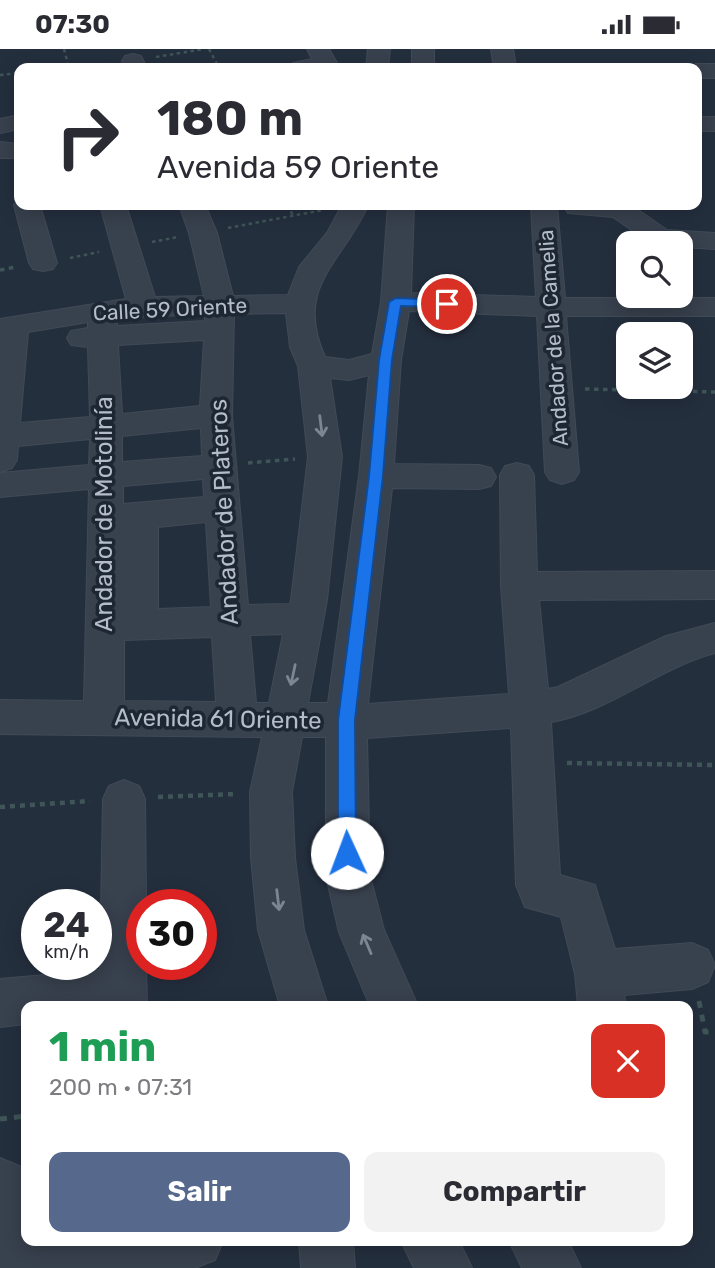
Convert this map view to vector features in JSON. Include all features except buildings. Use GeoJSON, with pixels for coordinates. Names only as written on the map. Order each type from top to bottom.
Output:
{"type":"FeatureCollection","features":[{"type":"Feature","properties":{"kind":"street"},"geometry":{"type":"LineString","coordinates":[[34,210],[43,263]]}},
{"type":"Feature","properties":{"kind":"street"},"geometry":{"type":"LineString","coordinates":[[114,210],[143,306]]}},
{"type":"Feature","properties":{"kind":"street","name":"Andador de Plateros"},"geometry":{"type":"LineString","coordinates":[[194,210],[203,233],[220,317],[216,416],[237,719]]}},
{"type":"Feature","properties":{"kind":"street"},"geometry":{"type":"LineString","coordinates":[[353,210],[349,220],[364,251],[396,302],[386,360],[376,476],[346,720],[348,876],[362,932],[392,1001]]}},
{"type":"Feature","properties":{"kind":"street"},"geometry":{"type":"LineString","coordinates":[[302,1001],[281,930],[273,858],[271,792],[305,618],[325,457],[313,366],[305,347],[299,304],[313,267],[364,251],[397,210]]}},
{"type":"Feature","properties":{"kind":"street","name":"Andador de la Camelia"},"geometry":{"type":"LineString","coordinates":[[544,210],[562,472]]}},
{"type":"Feature","properties":{"kind":"street"},"geometry":{"type":"LineString","coordinates":[[621,210],[660,238],[715,240]]}},
{"type":"Feature","properties":{"kind":"street"},"geometry":{"type":"LineString","coordinates":[[396,302],[551,307],[715,307]]}},
{"type":"Feature","properties":{"kind":"street","name":"Calle 59 Oriente"},"geometry":{"type":"LineString","coordinates":[[102,323],[143,306],[220,317],[299,304]]}},
{"type":"Feature","properties":{"kind":"street"},"geometry":{"type":"LineString","coordinates":[[216,416],[106,427],[2,449],[6,335],[102,323],[220,317]]}},
{"type":"Feature","properties":{"kind":"street","name":"Andador de Motolinía"},"geometry":{"type":"LineString","coordinates":[[102,323],[106,427],[105,519],[122,625],[104,718]]}},
{"type":"Feature","properties":{"kind":"street"},"geometry":{"type":"LineString","coordinates":[[313,366],[349,370],[386,360]]}},
{"type":"Feature","properties":{"kind":"street"},"geometry":{"type":"LineString","coordinates":[[0,485],[219,466]]}},
{"type":"Feature","properties":{"kind":"street"},"geometry":{"type":"LineString","coordinates":[[517,475],[519,586],[530,709],[538,885],[541,892],[547,895],[579,899],[600,990],[692,966]]}},
{"type":"Feature","properties":{"kind":"street"},"geometry":{"type":"LineString","coordinates":[[376,476],[479,477]]}},
{"type":"Feature","properties":{"kind":"street"},"geometry":{"type":"LineString","coordinates":[[105,519],[222,507]]}},
{"type":"Feature","properties":{"kind":"street"},"geometry":{"type":"LineString","coordinates":[[141,516],[122,625],[305,618]]}},
{"type":"Feature","properties":{"kind":"street"},"geometry":{"type":"LineString","coordinates":[[519,586],[715,585]]}},
{"type":"Feature","properties":{"kind":"street","name":"Avenida 61 Oriente"},"geometry":{"type":"LineString","coordinates":[[0,717],[390,721],[530,709],[564,703],[680,646],[715,638]]}},
{"type":"Feature","properties":{"kind":"street"},"geometry":{"type":"LineString","coordinates":[[62,1001],[123,999],[124,799]]}},
{"type":"Feature","properties":{"kind":"street"},"geometry":{"type":"LineString","coordinates":[[0,1003],[21,1002]]}},
{"type":"Feature","properties":{"kind":"street"},"geometry":{"type":"LineString","coordinates":[[0,1184],[5,1187],[7,1193],[4,1268]]}},
{"type":"Feature","properties":{"kind":"street"},"geometry":{"type":"LineString","coordinates":[[47,1268],[168,1246]]}},
{"type":"Feature","properties":{"kind":"street"},"geometry":{"type":"LineString","coordinates":[[326,1246],[328,1268]]}},
{"type":"Feature","properties":{"kind":"street"},"geometry":{"type":"LineString","coordinates":[[431,1246],[445,1268]]}},
{"type":"Feature","properties":{"kind":"street"},"geometry":{"type":"LineString","coordinates":[[539,1246],[554,1268]]}},
{"type":"Feature","properties":{"kind":"path"},"geometry":{"type":"LineString","coordinates":[[290,210],[293,216]]}},
{"type":"Feature","properties":{"kind":"path"},"geometry":{"type":"LineString","coordinates":[[556,389],[715,393]]}},
{"type":"Feature","properties":{"kind":"path"},"geometry":{"type":"LineString","coordinates":[[219,466],[325,457]]}},
{"type":"Feature","properties":{"kind":"path"},"geometry":{"type":"LineString","coordinates":[[531,763],[715,765]]}},
{"type":"Feature","properties":{"kind":"path"},"geometry":{"type":"LineString","coordinates":[[0,1119],[21,1117]]}},
{"type":"Feature","properties":{"kind":"route"},"geometry":{"type":"LineString","coordinates":[[347,853],[346,720],[376,476],[386,360],[396,302],[447,304]]}}]}
